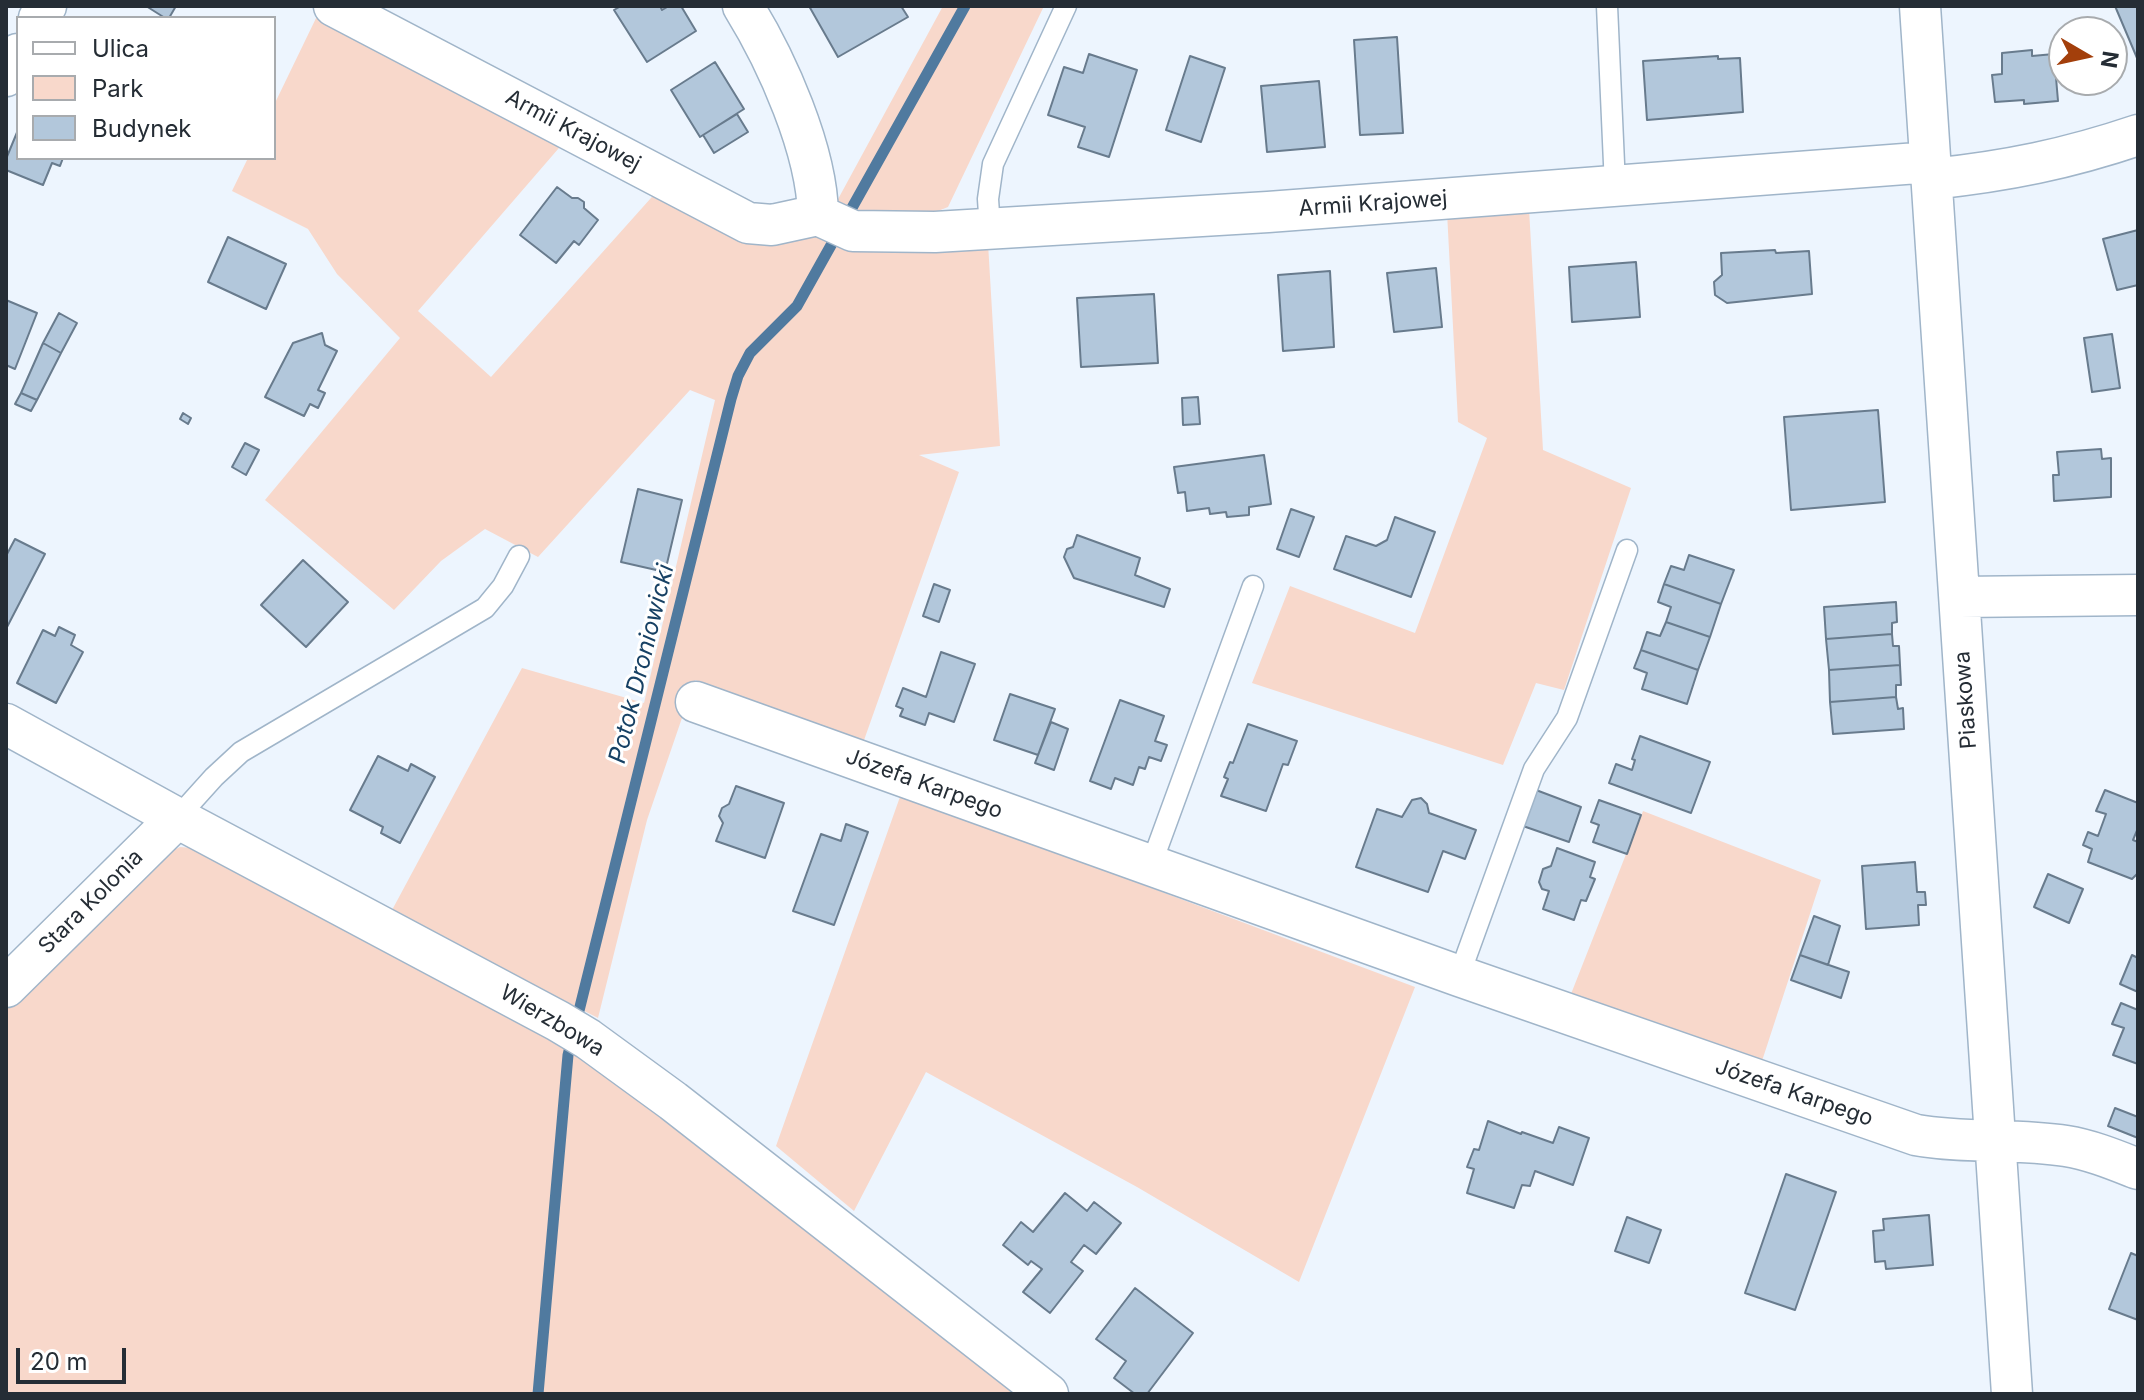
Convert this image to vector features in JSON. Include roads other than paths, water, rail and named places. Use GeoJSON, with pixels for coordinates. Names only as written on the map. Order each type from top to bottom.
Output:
{"type":"FeatureCollection","features":[{"type":"Feature","properties":{"kind":"street","name":"Armii Krajowej"},"geometry":{"type":"LineString","coordinates":[[334,6],[748,223],[772,225],[835,222],[935,232],[1615,186],[2036,165],[2138,135]]}},
{"type":"Feature","properties":{"kind":"street"},"geometry":{"type":"LineString","coordinates":[[743,6],[783,83],[818,187],[835,222]]}},
{"type":"Feature","properties":{"kind":"street","name":"Piaskowa"},"geometry":{"type":"LineString","coordinates":[[1920,6],[2012,1394]]}},
{"type":"Feature","properties":{"kind":"street"},"geometry":{"type":"LineString","coordinates":[[6,76],[16,58]]}},
{"type":"Feature","properties":{"kind":"street"},"geometry":{"type":"LineString","coordinates":[[1960,597],[2138,595]]}},
{"type":"Feature","properties":{"kind":"street","name":"Józefa Karpego"},"geometry":{"type":"LineString","coordinates":[[696,702],[1459,976],[1916,1135],[1946,1141],[2068,1146],[2097,1153],[2138,1169]]}},
{"type":"Feature","properties":{"kind":"street","name":"Wierzbowa"},"geometry":{"type":"LineString","coordinates":[[6,724],[573,1030],[673,1101],[1048,1394]]}},
{"type":"Feature","properties":{"kind":"street","name":"Stara Kolonia"},"geometry":{"type":"LineString","coordinates":[[6,987],[177,818]]}},
{"type":"Feature","properties":{"kind":"lane"},"geometry":{"type":"LineString","coordinates":[[990,229],[988,199],[993,164],[1066,6]]}},
{"type":"Feature","properties":{"kind":"lane"},"geometry":{"type":"LineString","coordinates":[[1607,6],[1615,186]]}},
{"type":"Feature","properties":{"kind":"lane"},"geometry":{"type":"LineString","coordinates":[[1459,976],[1534,769],[1567,718],[1627,550]]}},
{"type":"Feature","properties":{"kind":"lane"},"geometry":{"type":"LineString","coordinates":[[177,818],[241,752],[485,608],[503,586],[519,556]]}},
{"type":"Feature","properties":{"kind":"lane"},"geometry":{"type":"LineString","coordinates":[[1151,865],[1253,586]]}},
{"type":"Feature","properties":{"kind":"waterway","name":"Potok Droniowicki"},"geometry":{"type":"LineString","coordinates":[[538,1394],[568,1055],[738,376],[750,353],[797,306],[965,6]]}}]}
